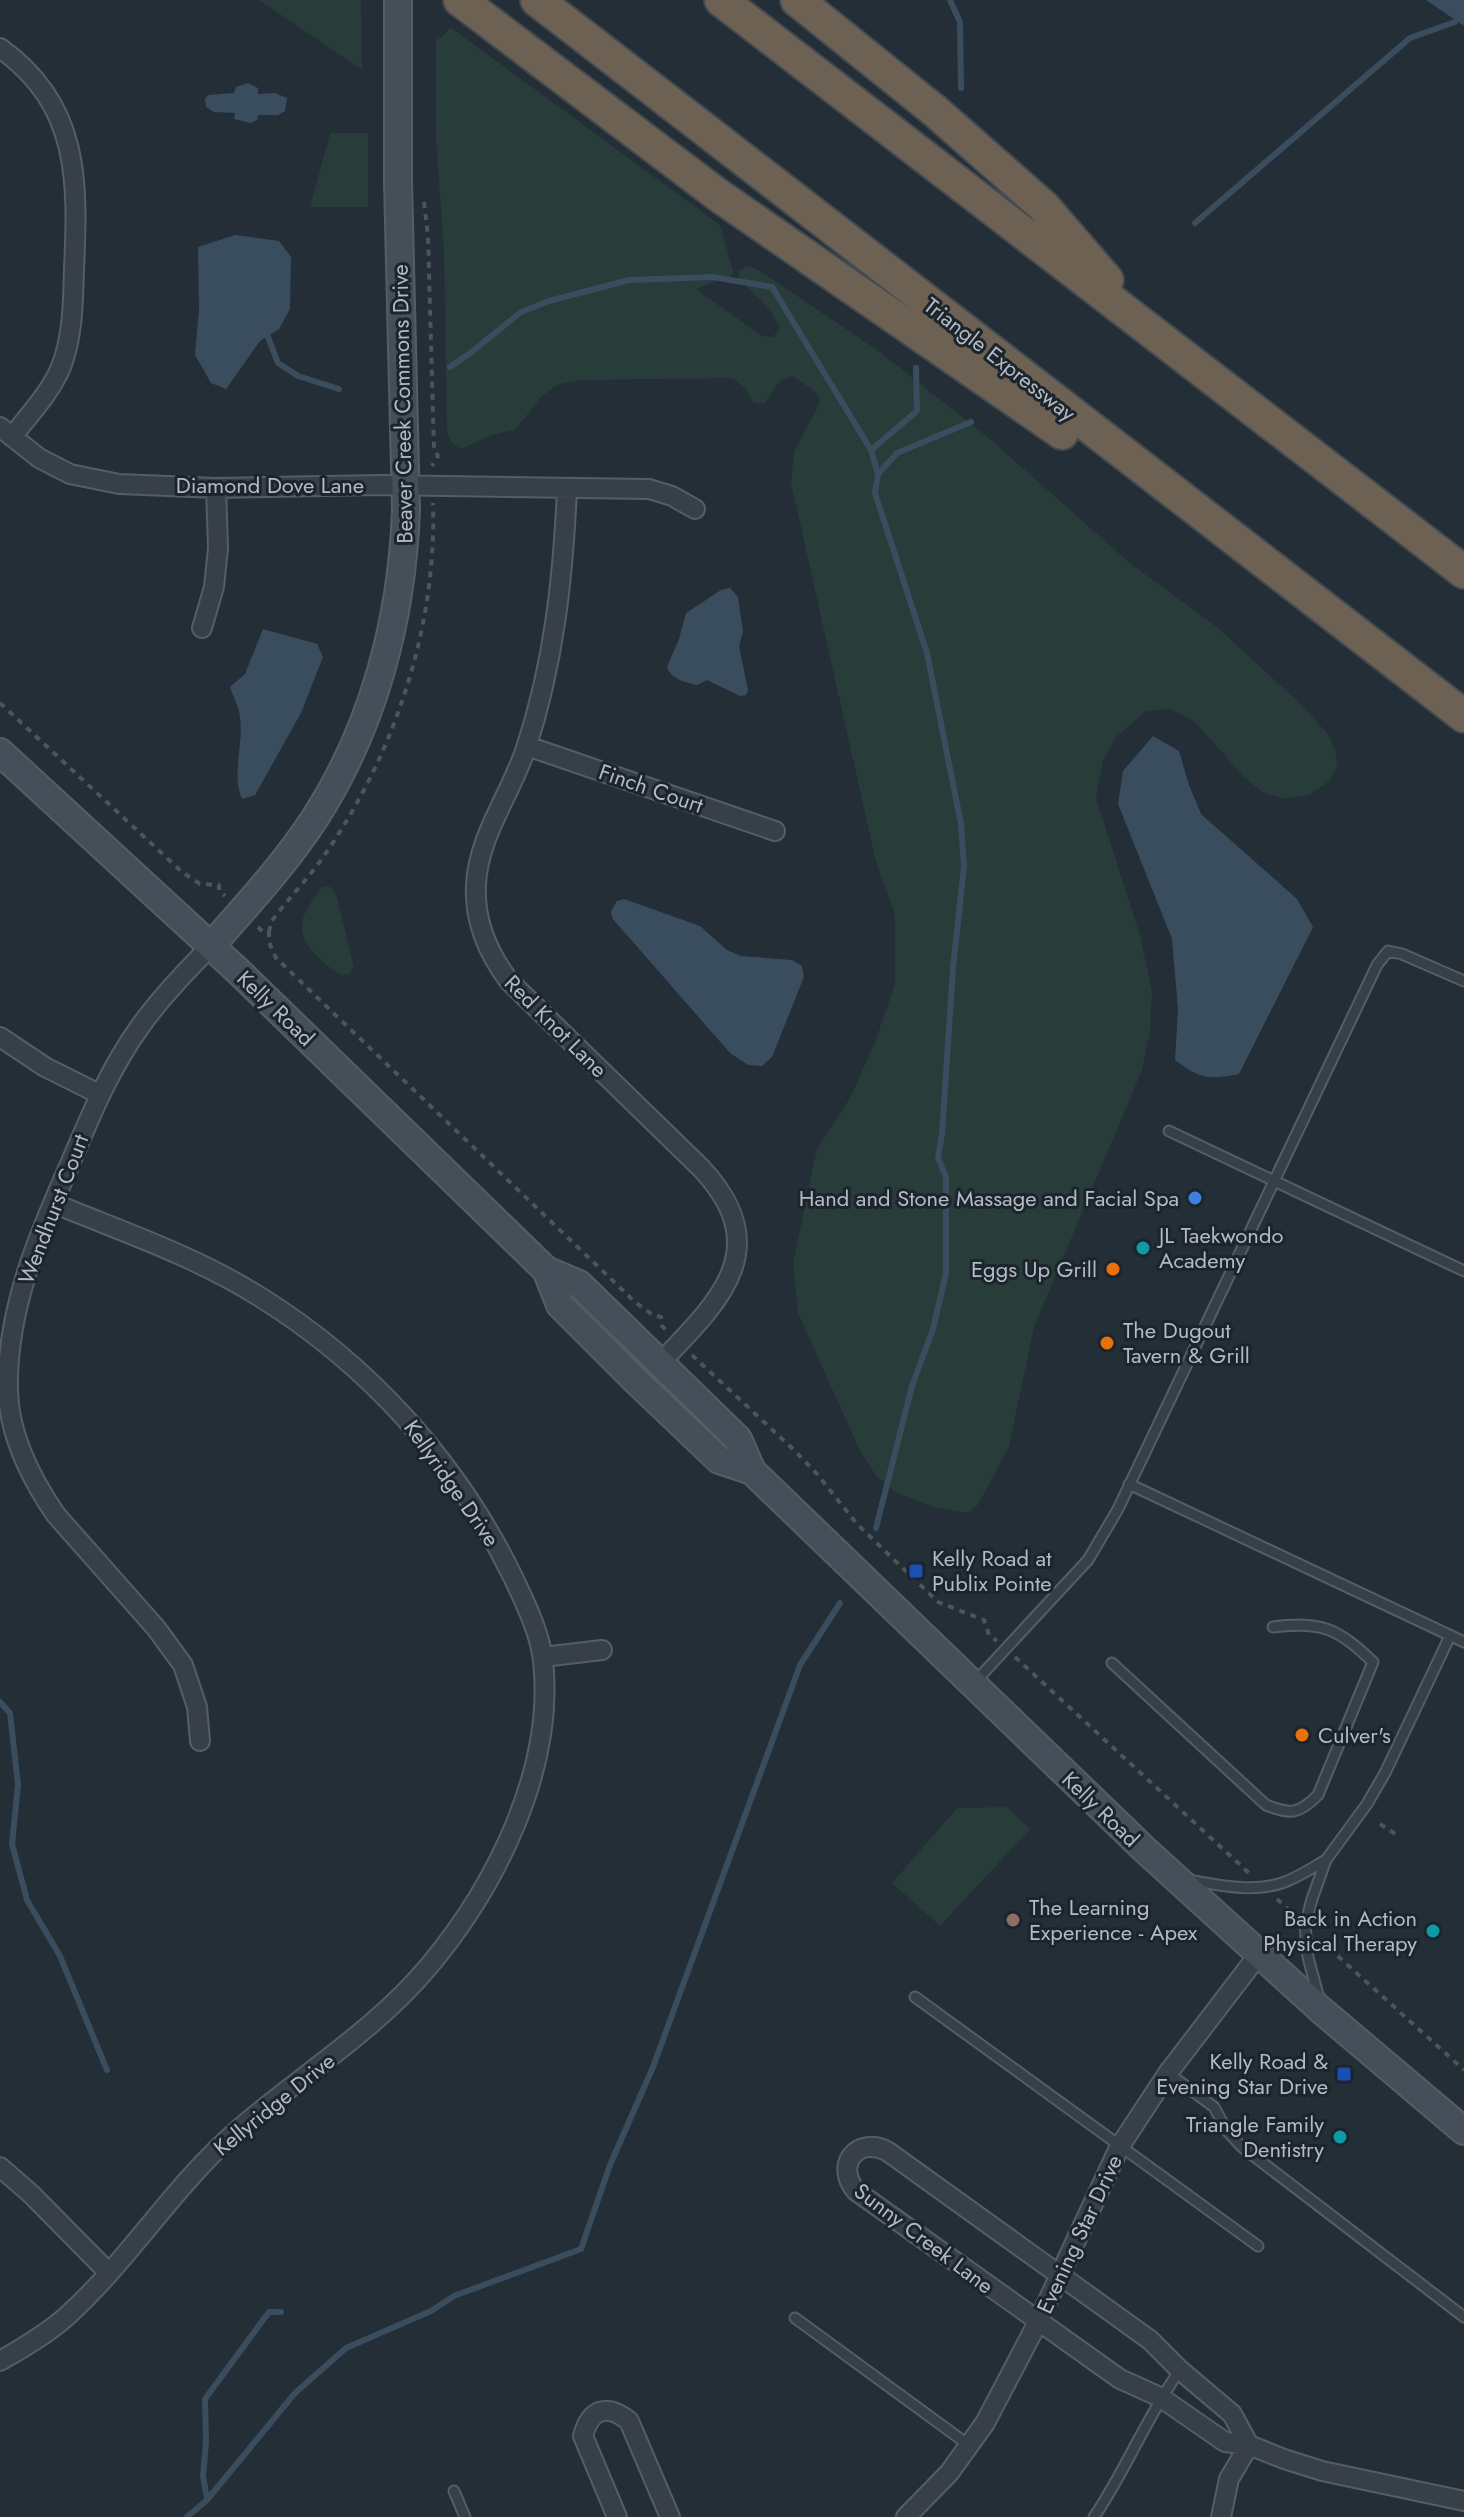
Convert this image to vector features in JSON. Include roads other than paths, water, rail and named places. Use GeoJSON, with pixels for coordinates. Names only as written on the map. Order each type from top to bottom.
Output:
{"type":"FeatureCollection","features":[{"type":"Feature","properties":{"kind":"highway"},"geometry":{"type":"LineString","coordinates":[[460,0],[718,195],[1081,446],[1138,467]]}},
{"type":"Feature","properties":{"kind":"highway","name":"Triangle Expressway"},"geometry":{"type":"LineString","coordinates":[[537,0],[1464,716]]}},
{"type":"Feature","properties":{"kind":"highway"},"geometry":{"type":"LineString","coordinates":[[721,0],[1464,572]]}},
{"type":"Feature","properties":{"kind":"highway"},"geometry":{"type":"LineString","coordinates":[[797,0],[935,111],[1044,207],[1148,328]]}},
{"type":"Feature","properties":{"kind":"main road","name":"Beaver Creek Commons Drive"},"geometry":{"type":"LineString","coordinates":[[211,946],[268,882],[315,817],[345,764],[380,678],[396,608],[405,537],[406,485],[398,182],[398,0]]}},
{"type":"Feature","properties":{"kind":"main road","name":"Kelly Road"},"geometry":{"type":"LineString","coordinates":[[0,752],[211,946],[546,1270],[579,1284],[738,1439],[752,1471],[1175,1878],[1321,2010],[1464,2131]]}},
{"type":"Feature","properties":{"kind":"main road","name":"Kelly Road"},"geometry":{"type":"LineString","coordinates":[[546,1270],[560,1305],[636,1381],[719,1460],[752,1471]]}},
{"type":"Feature","properties":{"kind":"street"},"geometry":{"type":"LineString","coordinates":[[0,48],[13,57],[55,108],[68,139],[77,200],[72,323],[61,366],[45,396],[6,432]]}},
{"type":"Feature","properties":{"kind":"street","name":"Diamond Dove Lane"},"geometry":{"type":"LineString","coordinates":[[6,432],[39,458],[70,474],[119,484],[216,488],[406,485],[649,489],[672,496],[695,509]]}},
{"type":"Feature","properties":{"kind":"street"},"geometry":{"type":"LineString","coordinates":[[202,628],[214,587],[218,548],[216,488]]}},
{"type":"Feature","properties":{"kind":"street","name":"Red Knot Lane"},"geometry":{"type":"LineString","coordinates":[[567,489],[564,558],[554,637],[527,746],[483,847],[476,883],[476,906],[492,956],[521,993],[714,1182],[728,1201],[734,1221],[736,1255],[724,1291],[714,1306],[660,1363]]}},
{"type":"Feature","properties":{"kind":"street","name":"Finch Court"},"geometry":{"type":"LineString","coordinates":[[527,746],[775,831]]}},
{"type":"Feature","properties":{"kind":"street","name":"Wendhurst Court"},"geometry":{"type":"LineString","coordinates":[[200,1741],[197,1707],[183,1665],[156,1628],[45,1499],[22,1450],[4,1394],[10,1339],[24,1280],[99,1094],[157,1003],[211,946]]}},
{"type":"Feature","properties":{"kind":"street"},"geometry":{"type":"LineString","coordinates":[[0,1037],[45,1067],[99,1094]]}},
{"type":"Feature","properties":{"kind":"street","name":"Kellyridge Drive"},"geometry":{"type":"LineString","coordinates":[[0,2361],[29,2345],[66,2317],[109,2273],[213,2152],[371,2026],[429,1966],[479,1895],[526,1797],[543,1722],[543,1657],[529,1611],[495,1540],[439,1458],[405,1416],[364,1377],[293,1319],[224,1276],[175,1252],[53,1203]]}},
{"type":"Feature","properties":{"kind":"street"},"geometry":{"type":"LineString","coordinates":[[543,1657],[602,1650]]}},
{"type":"Feature","properties":{"kind":"street","name":"Evening Star Drive"},"geometry":{"type":"LineString","coordinates":[[906,2517],[941,2482],[970,2446],[1001,2396],[1038,2322],[1120,2146],[1168,2073],[1259,1954]]}},
{"type":"Feature","properties":{"kind":"street","name":"Sunny Creek Lane"},"geometry":{"type":"LineString","coordinates":[[1249,2445],[1232,2414],[1150,2340],[887,2151],[878,2147],[861,2148],[847,2163],[849,2183],[856,2191],[1120,2379],[1160,2397],[1225,2442],[1249,2445],[1322,2471],[1464,2501]]}},
{"type":"Feature","properties":{"kind":"street"},"geometry":{"type":"LineString","coordinates":[[0,2167],[109,2273]]}},
{"type":"Feature","properties":{"kind":"street"},"geometry":{"type":"LineString","coordinates":[[617,2517],[583,2436],[589,2420],[604,2410],[620,2414],[629,2421],[670,2517]]}},
{"type":"Feature","properties":{"kind":"street"},"geometry":{"type":"LineString","coordinates":[[1221,2517],[1229,2479],[1249,2445]]}},
{"type":"Feature","properties":{"kind":"lane"},"geometry":{"type":"LineString","coordinates":[[972,1685],[1088,1560],[1118,1509],[1377,965],[1388,951],[1464,981]]}},
{"type":"Feature","properties":{"kind":"lane"},"geometry":{"type":"LineString","coordinates":[[1169,1131],[1464,1271]]}},
{"type":"Feature","properties":{"kind":"lane"},"geometry":{"type":"LineString","coordinates":[[1129,1484],[1464,1642]]}},
{"type":"Feature","properties":{"kind":"lane"},"geometry":{"type":"LineString","coordinates":[[1112,1663],[1266,1805],[1286,1813],[1304,1809],[1318,1795],[1373,1662],[1336,1631],[1303,1623],[1273,1627]]}},
{"type":"Feature","properties":{"kind":"lane"},"geometry":{"type":"LineString","coordinates":[[1321,2010],[1308,1957],[1305,1926],[1308,1912],[1326,1860],[1367,1804],[1385,1773],[1450,1636]]}},
{"type":"Feature","properties":{"kind":"lane"},"geometry":{"type":"LineString","coordinates":[[1175,1878],[1229,1887],[1263,1887],[1291,1880],[1326,1860]]}},
{"type":"Feature","properties":{"kind":"lane"},"geometry":{"type":"LineString","coordinates":[[915,1997],[1258,2246]]}},
{"type":"Feature","properties":{"kind":"lane"},"geometry":{"type":"LineString","coordinates":[[1168,2073],[1214,2107],[1227,2131],[1242,2147],[1464,2317]]}},
{"type":"Feature","properties":{"kind":"lane"},"geometry":{"type":"LineString","coordinates":[[795,2318],[970,2446]]}},
{"type":"Feature","properties":{"kind":"lane"},"geometry":{"type":"LineString","coordinates":[[1094,2517],[1113,2488],[1160,2397],[1180,2370]]}},
{"type":"Feature","properties":{"kind":"lane"},"geometry":{"type":"LineString","coordinates":[[454,2491],[465,2517]]}},
{"type":"Feature","properties":{"kind":"water"},"geometry":{"type":"Polygon","coordinates":[[[1426,0],[1464,0],[1464,26],[1426,0]]]}},
{"type":"Feature","properties":{"kind":"water"},"geometry":{"type":"Polygon","coordinates":[[[248,83],[258,88],[258,94],[275,93],[287,98],[285,111],[278,115],[258,115],[257,120],[251,123],[234,119],[235,113],[214,112],[206,107],[208,95],[234,93],[236,87],[248,83]]]}},
{"type":"Feature","properties":{"kind":"water"},"geometry":{"type":"Polygon","coordinates":[[[235,235],[279,241],[291,257],[290,309],[279,329],[260,341],[226,389],[211,383],[195,355],[199,309],[198,247],[235,235]]]}},
{"type":"Feature","properties":{"kind":"water"},"geometry":{"type":"Polygon","coordinates":[[[730,588],[738,597],[743,632],[739,646],[748,690],[746,695],[740,696],[707,680],[697,685],[676,678],[667,667],[686,613],[721,590],[730,588]]]}},
{"type":"Feature","properties":{"kind":"water"},"geometry":{"type":"Polygon","coordinates":[[[263,629],[317,644],[323,657],[301,713],[255,795],[242,799],[238,780],[240,717],[230,687],[245,674],[263,629]]]}},
{"type":"Feature","properties":{"kind":"water"},"geometry":{"type":"Polygon","coordinates":[[[1153,736],[1179,751],[1201,814],[1297,899],[1313,927],[1239,1074],[1204,1076],[1175,1060],[1178,1009],[1172,939],[1118,804],[1123,771],[1153,736]]]}},
{"type":"Feature","properties":{"kind":"water"},"geometry":{"type":"Polygon","coordinates":[[[624,899],[700,926],[727,950],[741,956],[792,960],[802,966],[804,977],[772,1057],[762,1066],[748,1065],[730,1053],[612,918],[611,911],[617,901],[624,899]]]}},
{"type":"Feature","properties":{"kind":"waterway"},"geometry":{"type":"LineString","coordinates":[[950,0],[960,22],[961,88]]}},
{"type":"Feature","properties":{"kind":"waterway"},"geometry":{"type":"LineString","coordinates":[[1195,223],[1410,38],[1455,22]]}},
{"type":"Feature","properties":{"kind":"waterway"},"geometry":{"type":"LineString","coordinates":[[450,367],[521,312],[549,301],[629,280],[713,277],[772,287],[871,450]]}},
{"type":"Feature","properties":{"kind":"waterway"},"geometry":{"type":"LineString","coordinates":[[265,329],[278,363],[298,376],[339,389]]}},
{"type":"Feature","properties":{"kind":"waterway"},"geometry":{"type":"LineString","coordinates":[[876,1528],[912,1386],[933,1329],[946,1273],[946,1177],[938,1158],[964,866],[961,824],[927,653],[875,493],[878,474],[871,450],[917,411],[916,368]]}},
{"type":"Feature","properties":{"kind":"waterway"},"geometry":{"type":"LineString","coordinates":[[878,474],[897,453],[971,422]]}},
{"type":"Feature","properties":{"kind":"waterway"},"geometry":{"type":"LineString","coordinates":[[187,2517],[207,2500],[295,2393],[346,2348],[431,2311],[454,2296],[581,2249],[610,2165],[653,2067],[800,1665],[840,1603]]}},
{"type":"Feature","properties":{"kind":"waterway"},"geometry":{"type":"LineString","coordinates":[[0,1702],[10,1713],[18,1785],[12,1844],[27,1900],[60,1956],[107,2070]]}},
{"type":"Feature","properties":{"kind":"waterway"},"geometry":{"type":"LineString","coordinates":[[207,2499],[203,2476],[205,2399],[269,2312],[281,2312]]}},
{"type":"Feature","properties":{"kind":"place","name":"Hand and Stone Massage and Facial Spa"},"geometry":{"type":"Point","coordinates":[1195,1198]}},
{"type":"Feature","properties":{"kind":"place","name":"JL Taekwondo Academy"},"geometry":{"type":"Point","coordinates":[1143,1248]}},
{"type":"Feature","properties":{"kind":"place","name":"Eggs Up Grill"},"geometry":{"type":"Point","coordinates":[1113,1269]}},
{"type":"Feature","properties":{"kind":"place","name":"The Dugout Tavern & Grill"},"geometry":{"type":"Point","coordinates":[1107,1343]}},
{"type":"Feature","properties":{"kind":"place","name":"Kelly Road at Publix Pointe"},"geometry":{"type":"Point","coordinates":[916,1571]}},
{"type":"Feature","properties":{"kind":"place","name":"Culver's"},"geometry":{"type":"Point","coordinates":[1302,1735]}},
{"type":"Feature","properties":{"kind":"place","name":"The Learning Experience - Apex"},"geometry":{"type":"Point","coordinates":[1013,1920]}},
{"type":"Feature","properties":{"kind":"place","name":"Back in Action Physical Therapy"},"geometry":{"type":"Point","coordinates":[1433,1931]}},
{"type":"Feature","properties":{"kind":"place","name":"Kelly Road & Evening Star Drive"},"geometry":{"type":"Point","coordinates":[1344,2074]}},
{"type":"Feature","properties":{"kind":"place","name":"Triangle Family Dentistry"},"geometry":{"type":"Point","coordinates":[1340,2137]}}]}
